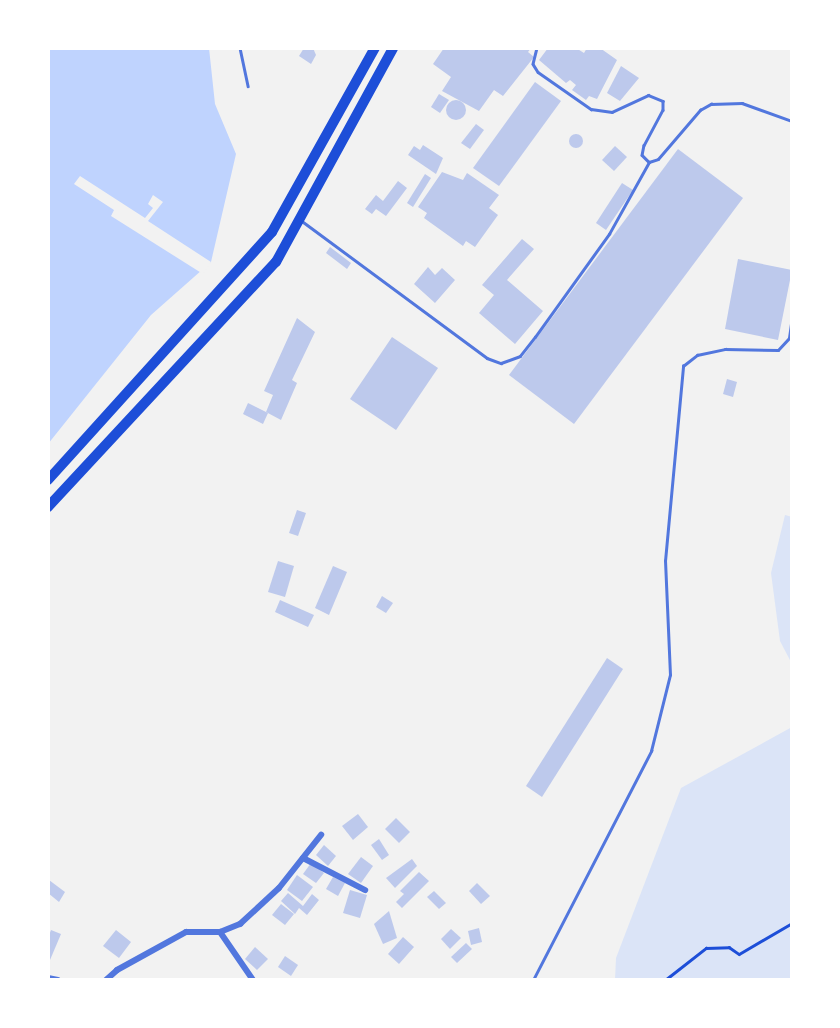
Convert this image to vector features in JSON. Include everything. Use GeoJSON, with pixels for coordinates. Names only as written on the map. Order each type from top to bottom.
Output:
{"type":"FeatureCollection","features":[{"type":"Feature","properties":{"kind":"highway"},"geometry":{"type":"LineString","coordinates":[[48,480],[272,232],[374,48]]}},
{"type":"Feature","properties":{"kind":"highway"},"geometry":{"type":"LineString","coordinates":[[48,507],[276,262],[393,48]]}},
{"type":"Feature","properties":{"kind":"street"},"geometry":{"type":"LineString","coordinates":[[106,980],[186,932],[220,932],[240,924],[321,835]]}},
{"type":"Feature","properties":{"kind":"street"},"geometry":{"type":"LineString","coordinates":[[303,858],[365,890]]}},
{"type":"Feature","properties":{"kind":"street"},"geometry":{"type":"LineString","coordinates":[[220,932],[253,980]]}},
{"type":"Feature","properties":{"kind":"street"},"geometry":{"type":"LineString","coordinates":[[48,978],[58,980]]}},
{"type":"Feature","properties":{"kind":"lane"},"geometry":{"type":"LineString","coordinates":[[240,48],[248,86]]}},
{"type":"Feature","properties":{"kind":"lane"},"geometry":{"type":"LineString","coordinates":[[538,48],[534,64],[538,72],[591,109],[612,112],[648,94],[663,101],[663,110],[644,145],[642,155],[649,162]]}},
{"type":"Feature","properties":{"kind":"lane"},"geometry":{"type":"LineString","coordinates":[[300,220],[487,358],[500,363],[520,356],[609,234],[649,162],[658,159],[700,110],[711,104],[742,103],[792,121]]}},
{"type":"Feature","properties":{"kind":"lane"},"geometry":{"type":"LineString","coordinates":[[533,980],[651,751],[670,675],[665,561],[683,366],[696,356],[725,350],[778,350],[789,338],[792,316]]}},
{"type":"Feature","properties":{"kind":"path"},"geometry":{"type":"LineString","coordinates":[[665,980],[706,948],[729,947],[739,954],[792,923]]}},
{"type":"Feature","properties":{"kind":"shaded area"},"geometry":{"type":"Polygon","coordinates":[[[785,515],[792,517],[792,664],[780,641],[771,573],[785,515]]]}},
{"type":"Feature","properties":{"kind":"shaded area"},"geometry":{"type":"Polygon","coordinates":[[[792,727],[792,980],[615,980],[616,958],[681,788],[792,727]]]}},
{"type":"Feature","properties":{"kind":"water"},"geometry":{"type":"Polygon","coordinates":[[[48,48],[209,48],[215,104],[236,154],[211,262],[151,315],[48,444],[48,48]]]}},
{"type":"Feature","properties":{"kind":"pier"},"geometry":{"type":"Polygon","coordinates":[[[80,176],[145,218],[153,208],[148,204],[153,195],[163,202],[148,221],[211,262],[203,274],[111,216],[114,210],[74,184],[80,176]]]}},
{"type":"Feature","properties":{"kind":"building"},"geometry":{"type":"Polygon","coordinates":[[[304,48],[313,48],[316,55],[311,64],[299,56],[304,48]]]}},
{"type":"Feature","properties":{"kind":"building"},"geometry":{"type":"Polygon","coordinates":[[[444,48],[531,48],[528,52],[534,57],[503,96],[494,90],[479,111],[442,91],[451,77],[433,64],[444,48]]]}},
{"type":"Feature","properties":{"kind":"building"},"geometry":{"type":"Polygon","coordinates":[[[548,48],[576,48],[584,53],[587,48],[600,48],[617,60],[597,99],[589,96],[586,100],[572,90],[576,85],[570,80],[566,83],[539,60],[548,48]]]}},
{"type":"Feature","properties":{"kind":"building"},"geometry":{"type":"Polygon","coordinates":[[[621,66],[639,78],[620,101],[607,93],[621,66]]]}},
{"type":"Feature","properties":{"kind":"building"},"geometry":{"type":"Polygon","coordinates":[[[535,82],[561,101],[499,186],[473,168],[535,82]]]}},
{"type":"Feature","properties":{"kind":"building"},"geometry":{"type":"Polygon","coordinates":[[[439,94],[449,100],[440,113],[431,107],[439,94]]]}},
{"type":"Feature","properties":{"kind":"building"},"geometry":{"type":"Polygon","coordinates":[[[456,100],[466,110],[456,120],[446,110],[456,100]]]}},
{"type":"Feature","properties":{"kind":"building"},"geometry":{"type":"Polygon","coordinates":[[[476,124],[484,130],[470,149],[461,143],[476,124]]]}},
{"type":"Feature","properties":{"kind":"building"},"geometry":{"type":"Polygon","coordinates":[[[576,134],[583,141],[576,148],[569,141],[576,134]]]}},
{"type":"Feature","properties":{"kind":"building"},"geometry":{"type":"Polygon","coordinates":[[[423,145],[443,158],[436,174],[408,155],[414,146],[420,150],[423,145]]]}},
{"type":"Feature","properties":{"kind":"building"},"geometry":{"type":"Polygon","coordinates":[[[615,146],[627,157],[614,171],[602,160],[615,146]]]}},
{"type":"Feature","properties":{"kind":"building"},"geometry":{"type":"Polygon","coordinates":[[[678,149],[743,198],[574,424],[509,375],[678,149]]]}},
{"type":"Feature","properties":{"kind":"building"},"geometry":{"type":"Polygon","coordinates":[[[442,172],[463,180],[467,173],[499,195],[489,208],[498,215],[475,247],[466,241],[463,246],[424,218],[427,213],[418,207],[442,172]]]}},
{"type":"Feature","properties":{"kind":"building"},"geometry":{"type":"Polygon","coordinates":[[[425,174],[431,178],[413,207],[407,203],[425,174]]]}},
{"type":"Feature","properties":{"kind":"building"},"geometry":{"type":"Polygon","coordinates":[[[398,181],[407,188],[386,216],[376,209],[372,214],[365,209],[376,195],[383,201],[398,181]]]}},
{"type":"Feature","properties":{"kind":"building"},"geometry":{"type":"Polygon","coordinates":[[[622,183],[633,190],[606,230],[596,223],[622,183]]]}},
{"type":"Feature","properties":{"kind":"building"},"geometry":{"type":"Polygon","coordinates":[[[522,239],[534,249],[507,280],[543,311],[515,344],[479,313],[494,295],[482,285],[522,239]]]}},
{"type":"Feature","properties":{"kind":"building"},"geometry":{"type":"Polygon","coordinates":[[[330,247],[351,263],[347,269],[326,253],[330,247]]]}},
{"type":"Feature","properties":{"kind":"building"},"geometry":{"type":"Polygon","coordinates":[[[738,259],[792,270],[778,340],[725,329],[738,259]]]}},
{"type":"Feature","properties":{"kind":"building"},"geometry":{"type":"Polygon","coordinates":[[[428,267],[435,275],[442,268],[455,280],[435,303],[414,284],[428,267]]]}},
{"type":"Feature","properties":{"kind":"building"},"geometry":{"type":"Polygon","coordinates":[[[297,318],[315,332],[292,380],[297,383],[281,420],[266,412],[273,395],[264,391],[297,318]]]}},
{"type":"Feature","properties":{"kind":"building"},"geometry":{"type":"Polygon","coordinates":[[[392,337],[438,368],[396,430],[350,399],[392,337]]]}},
{"type":"Feature","properties":{"kind":"building"},"geometry":{"type":"Polygon","coordinates":[[[727,379],[737,382],[733,397],[723,394],[727,379]]]}},
{"type":"Feature","properties":{"kind":"building"},"geometry":{"type":"Polygon","coordinates":[[[248,403],[268,413],[263,424],[243,414],[248,403]]]}},
{"type":"Feature","properties":{"kind":"building"},"geometry":{"type":"Polygon","coordinates":[[[297,510],[306,513],[298,536],[289,533],[297,510]]]}},
{"type":"Feature","properties":{"kind":"building"},"geometry":{"type":"Polygon","coordinates":[[[278,561],[294,566],[285,597],[268,592],[278,561]]]}},
{"type":"Feature","properties":{"kind":"building"},"geometry":{"type":"Polygon","coordinates":[[[333,566],[347,572],[329,615],[315,608],[333,566]]]}},
{"type":"Feature","properties":{"kind":"building"},"geometry":{"type":"Polygon","coordinates":[[[382,596],[393,603],[386,613],[376,607],[382,596]]]}},
{"type":"Feature","properties":{"kind":"building"},"geometry":{"type":"Polygon","coordinates":[[[280,600],[314,615],[308,627],[275,612],[280,600]]]}},
{"type":"Feature","properties":{"kind":"building"},"geometry":{"type":"Polygon","coordinates":[[[607,658],[623,669],[542,797],[526,786],[607,658]]]}},
{"type":"Feature","properties":{"kind":"building"},"geometry":{"type":"Polygon","coordinates":[[[358,814],[368,827],[353,840],[342,826],[358,814]]]}},
{"type":"Feature","properties":{"kind":"building"},"geometry":{"type":"Polygon","coordinates":[[[396,818],[410,832],[399,843],[385,829],[396,818]]]}},
{"type":"Feature","properties":{"kind":"building"},"geometry":{"type":"Polygon","coordinates":[[[379,839],[389,855],[382,860],[371,845],[379,839]]]}},
{"type":"Feature","properties":{"kind":"building"},"geometry":{"type":"Polygon","coordinates":[[[324,845],[336,856],[328,866],[316,855],[324,845]]]}},
{"type":"Feature","properties":{"kind":"building"},"geometry":{"type":"Polygon","coordinates":[[[361,857],[373,866],[361,883],[348,874],[361,857]]]}},
{"type":"Feature","properties":{"kind":"building"},"geometry":{"type":"Polygon","coordinates":[[[412,859],[417,866],[395,888],[386,878],[412,859]]]}},
{"type":"Feature","properties":{"kind":"building"},"geometry":{"type":"Polygon","coordinates":[[[311,863],[324,873],[316,883],[303,874],[311,863]]]}},
{"type":"Feature","properties":{"kind":"building"},"geometry":{"type":"Polygon","coordinates":[[[419,872],[429,881],[402,908],[396,902],[404,894],[400,891],[419,872]]]}},
{"type":"Feature","properties":{"kind":"building"},"geometry":{"type":"Polygon","coordinates":[[[297,875],[313,887],[302,901],[287,890],[297,875]]]}},
{"type":"Feature","properties":{"kind":"building"},"geometry":{"type":"Polygon","coordinates":[[[333,877],[345,883],[338,896],[326,889],[333,877]]]}},
{"type":"Feature","properties":{"kind":"building"},"geometry":{"type":"Polygon","coordinates":[[[49,880],[65,892],[59,902],[48,893],[49,880]]]}},
{"type":"Feature","properties":{"kind":"building"},"geometry":{"type":"Polygon","coordinates":[[[477,883],[490,896],[481,904],[469,891],[477,883]]]}},
{"type":"Feature","properties":{"kind":"building"},"geometry":{"type":"Polygon","coordinates":[[[350,890],[367,895],[360,918],[343,913],[350,890]]]}},
{"type":"Feature","properties":{"kind":"building"},"geometry":{"type":"Polygon","coordinates":[[[434,891],[446,903],[439,909],[427,897],[434,891]]]}},
{"type":"Feature","properties":{"kind":"building"},"geometry":{"type":"Polygon","coordinates":[[[288,893],[303,906],[312,894],[319,900],[307,915],[299,908],[295,914],[281,901],[288,893]]]}},
{"type":"Feature","properties":{"kind":"building"},"geometry":{"type":"Polygon","coordinates":[[[281,904],[294,914],[285,925],[272,915],[281,904]]]}},
{"type":"Feature","properties":{"kind":"building"},"geometry":{"type":"Polygon","coordinates":[[[389,911],[397,938],[383,944],[374,924],[389,911]]]}},
{"type":"Feature","properties":{"kind":"building"},"geometry":{"type":"Polygon","coordinates":[[[479,928],[482,942],[471,945],[468,931],[479,928]]]}},
{"type":"Feature","properties":{"kind":"building"},"geometry":{"type":"Polygon","coordinates":[[[451,929],[461,938],[450,949],[441,939],[451,929]]]}},
{"type":"Feature","properties":{"kind":"building"},"geometry":{"type":"Polygon","coordinates":[[[51,930],[61,934],[50,960],[48,938],[51,930]]]}},
{"type":"Feature","properties":{"kind":"building"},"geometry":{"type":"Polygon","coordinates":[[[116,930],[131,942],[119,958],[103,946],[116,930]]]}},
{"type":"Feature","properties":{"kind":"building"},"geometry":{"type":"Polygon","coordinates":[[[403,937],[414,947],[399,964],[388,954],[403,937]]]}},
{"type":"Feature","properties":{"kind":"building"},"geometry":{"type":"Polygon","coordinates":[[[466,943],[472,949],[457,963],[451,957],[466,943]]]}},
{"type":"Feature","properties":{"kind":"building"},"geometry":{"type":"Polygon","coordinates":[[[255,947],[268,959],[257,970],[245,959],[255,947]]]}},
{"type":"Feature","properties":{"kind":"building"},"geometry":{"type":"Polygon","coordinates":[[[285,956],[298,965],[291,976],[278,967],[285,956]]]}}]}
